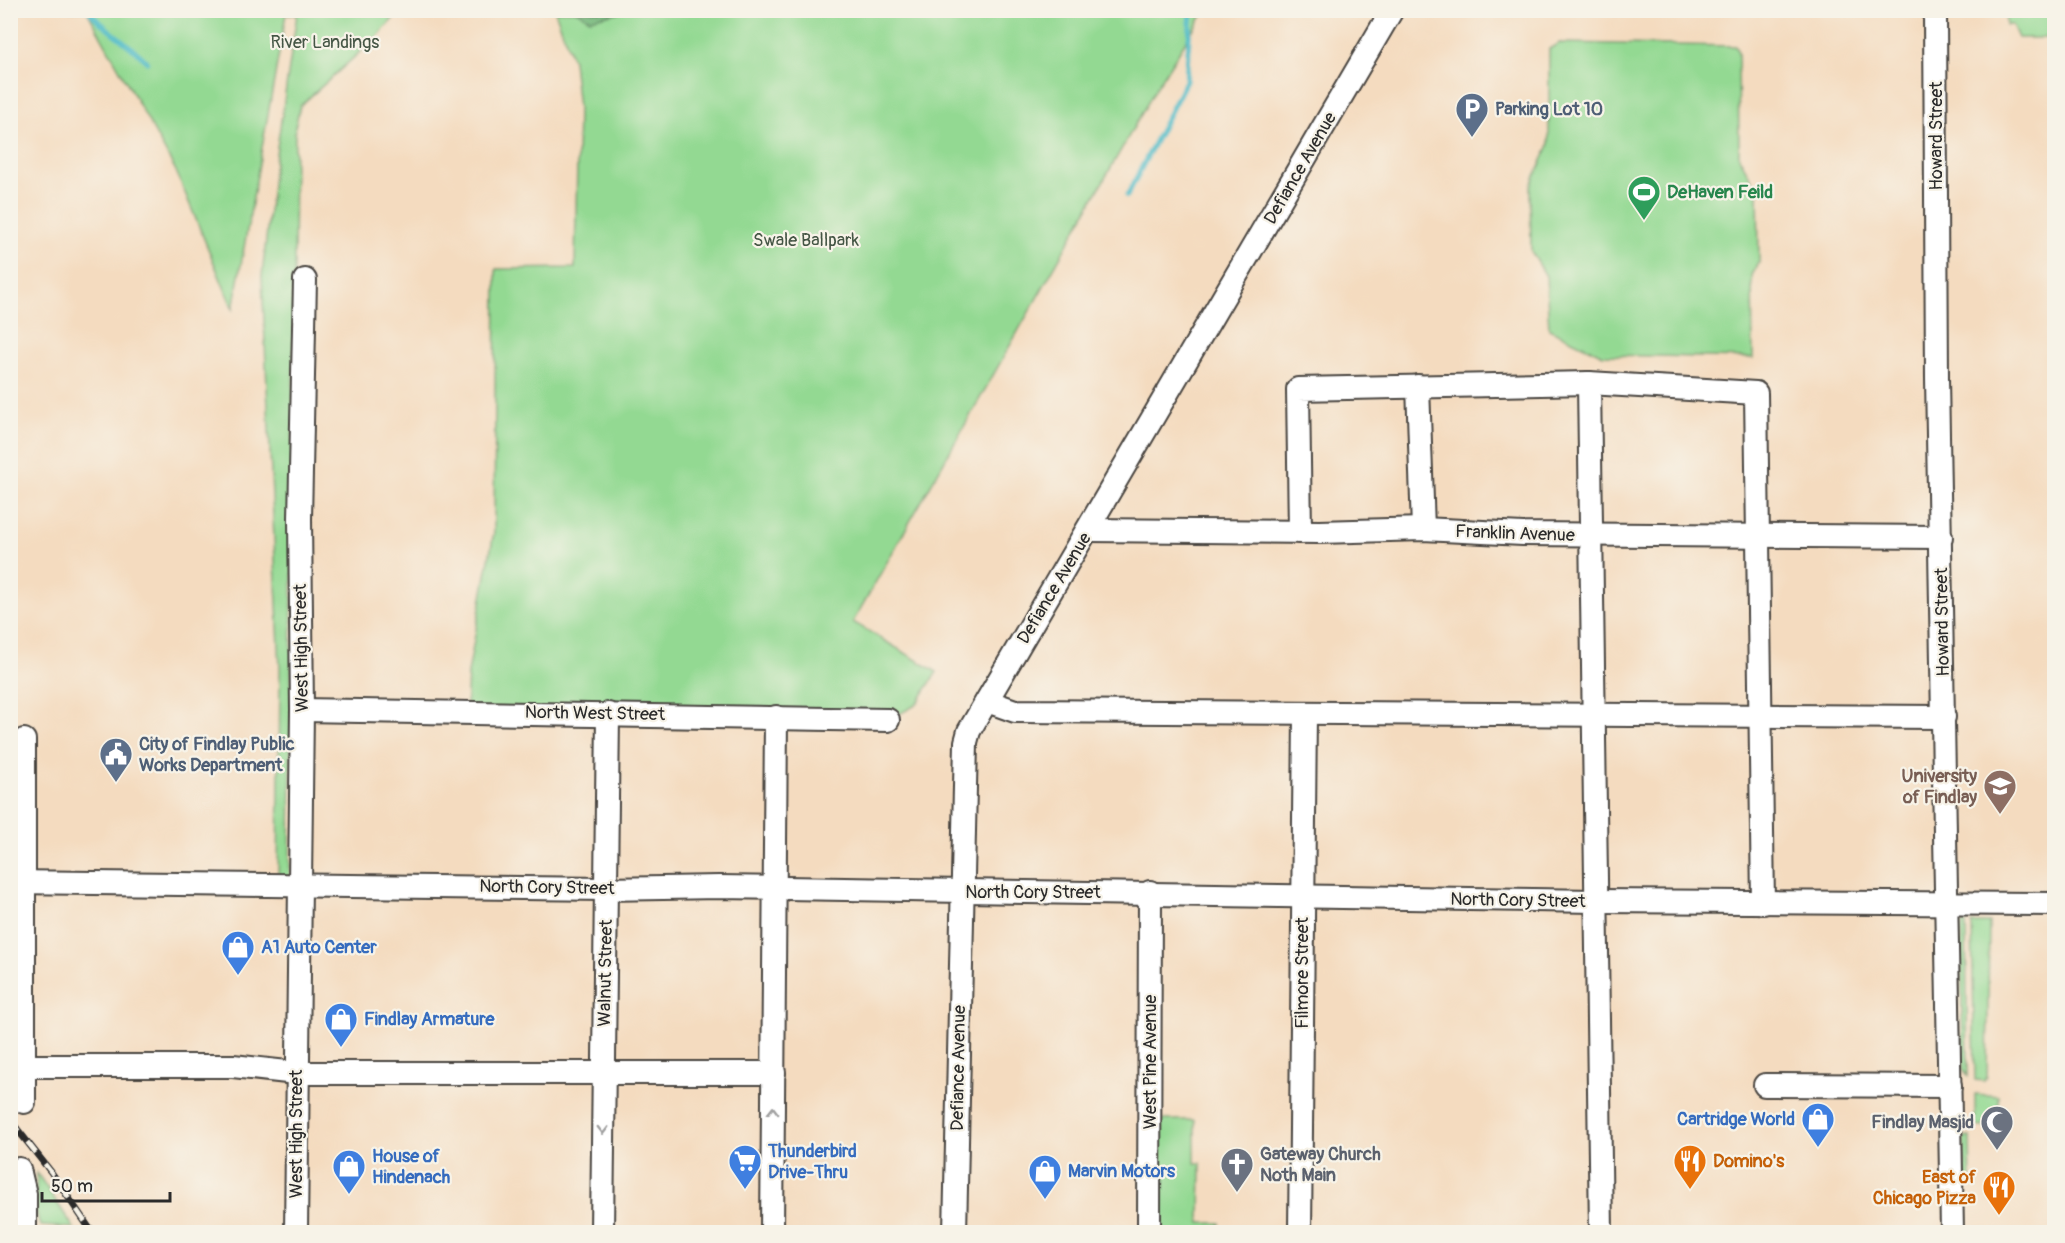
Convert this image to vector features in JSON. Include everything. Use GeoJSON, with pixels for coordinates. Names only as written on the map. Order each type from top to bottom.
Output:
{"type":"FeatureCollection","features":[{"type":"Feature","properties":{"kind":"street","name":"Defiance Avenue"},"geometry":{"type":"LineString","coordinates":[[955,1233],[966,742],[969,731],[1392,10]]}},
{"type":"Feature","properties":{"kind":"street","name":"Howard Street"},"geometry":{"type":"LineString","coordinates":[[1935,10],[1937,378],[1952,1233]]}},
{"type":"Feature","properties":{"kind":"street","name":"West High Street"},"geometry":{"type":"LineString","coordinates":[[296,1233],[296,1072],[302,710],[300,519],[305,280]]}},
{"type":"Feature","properties":{"kind":"street"},"geometry":{"type":"LineString","coordinates":[[1589,383],[1589,535],[1595,716],[1601,1233]]}},
{"type":"Feature","properties":{"kind":"street"},"geometry":{"type":"LineString","coordinates":[[1300,532],[1298,389],[1589,383],[1756,393],[1759,716],[1764,903]]}},
{"type":"Feature","properties":{"kind":"street"},"geometry":{"type":"LineString","coordinates":[[1418,386],[1423,529]]}},
{"type":"Feature","properties":{"kind":"street","name":"Franklin Avenue"},"geometry":{"type":"LineString","coordinates":[[1088,530],[1300,532],[1423,529],[1589,535],[1941,537]]}},
{"type":"Feature","properties":{"kind":"street"},"geometry":{"type":"LineString","coordinates":[[987,701],[1016,711],[1944,717]]}},
{"type":"Feature","properties":{"kind":"street","name":"North West Street"},"geometry":{"type":"LineString","coordinates":[[302,710],[888,720]]}},
{"type":"Feature","properties":{"kind":"street","name":"Walnut Street"},"geometry":{"type":"LineString","coordinates":[[602,1233],[608,714]]}},
{"type":"Feature","properties":{"kind":"street","name":"Filmore Street"},"geometry":{"type":"LineString","coordinates":[[1300,1233],[1301,896],[1305,714]]}},
{"type":"Feature","properties":{"kind":"street"},"geometry":{"type":"LineString","coordinates":[[772,1233],[776,717]]}},
{"type":"Feature","properties":{"kind":"street"},"geometry":{"type":"LineString","coordinates":[[24,740],[16,882],[24,1101]]}},
{"type":"Feature","properties":{"kind":"street","name":"North Cory Street"},"geometry":{"type":"LineString","coordinates":[[16,882],[1150,892],[1596,902],[2055,904]]}},
{"type":"Feature","properties":{"kind":"street","name":"West Pine Avenue"},"geometry":{"type":"LineString","coordinates":[[1149,1233],[1150,892]]}},
{"type":"Feature","properties":{"kind":"street"},"geometry":{"type":"LineString","coordinates":[[23,1066],[233,1066],[296,1072],[774,1073]]}},
{"type":"Feature","properties":{"kind":"street"},"geometry":{"type":"LineString","coordinates":[[1766,1085],[1950,1086]]}},
{"type":"Feature","properties":{"kind":"street"},"geometry":{"type":"LineString","coordinates":[[19,1169],[25,1194],[25,1233]]}},
{"type":"Feature","properties":{"kind":"green space","name":"River Landings"},"geometry":{"type":"Polygon","coordinates":[[[87,11],[400,11],[379,35],[300,106],[295,127],[290,885],[278,884],[280,669],[262,277],[273,174],[297,14],[286,14],[233,309],[176,171],[87,11]]]}},
{"type":"Feature","properties":{"kind":"green space","name":"Swale Ballpark"},"geometry":{"type":"Polygon","coordinates":[[[555,11],[1205,11],[1159,83],[853,622],[937,672],[916,705],[888,720],[466,711],[468,673],[494,532],[496,269],[575,268],[578,108],[573,61],[555,11]]]}},
{"type":"Feature","properties":{"kind":"green space"},"geometry":{"type":"Polygon","coordinates":[[[576,11],[624,11],[590,19],[576,11]]]}},
{"type":"Feature","properties":{"kind":"green space"},"geometry":{"type":"Polygon","coordinates":[[[2006,15],[2054,15],[2054,38],[2018,38],[2012,25],[2006,25],[2006,15]]]}},
{"type":"Feature","properties":{"kind":"green space","name":"DeHaven Feild"},"geometry":{"type":"Polygon","coordinates":[[[1559,43],[1735,46],[1738,52],[1739,157],[1758,191],[1759,263],[1752,275],[1753,358],[1603,355],[1549,329],[1546,276],[1531,251],[1530,187],[1549,145],[1549,49],[1559,43]]]}},
{"type":"Feature","properties":{"kind":"green space"},"geometry":{"type":"Polygon","coordinates":[[[1963,923],[1966,923],[1968,1076],[1963,1069],[1961,932],[1963,923]]]}},
{"type":"Feature","properties":{"kind":"green space"},"geometry":{"type":"Polygon","coordinates":[[[1972,923],[1989,923],[1987,1077],[1984,1081],[1975,1080],[1972,923]]]}},
{"type":"Feature","properties":{"kind":"green space"},"geometry":{"type":"Polygon","coordinates":[[[1975,1094],[1999,1096],[1999,1126],[1975,1127],[1975,1094]]]}},
{"type":"Feature","properties":{"kind":"green space"},"geometry":{"type":"Polygon","coordinates":[[[1160,1120],[1195,1120],[1195,1163],[1201,1163],[1200,1223],[1220,1223],[1220,1232],[1155,1232],[1160,1120]]]}},
{"type":"Feature","properties":{"kind":"green space"},"geometry":{"type":"Polygon","coordinates":[[[1970,1137],[1971,1185],[1965,1184],[1964,1138],[1970,1137]]]}},
{"type":"Feature","properties":{"kind":"green space"},"geometry":{"type":"Polygon","coordinates":[[[37,1173],[74,1228],[40,1226],[35,1207],[37,1173]]]}},
{"type":"Feature","properties":{"kind":"waterway"},"geometry":{"type":"LineString","coordinates":[[88,10],[147,62]]}},
{"type":"Feature","properties":{"kind":"waterway"},"geometry":{"type":"LineString","coordinates":[[1127,196],[1186,81],[1191,10]]}},
{"type":"Feature","properties":{"kind":"railway"},"geometry":{"type":"LineString","coordinates":[[10,1120],[51,1172],[92,1232]]}},
{"type":"Feature","properties":{"kind":"place","name":"Parking Lot 10"},"geometry":{"type":"Point","coordinates":[1472,138]}},
{"type":"Feature","properties":{"kind":"place","name":"DeHaven Feild"},"geometry":{"type":"Point","coordinates":[1644,221]}},
{"type":"Feature","properties":{"kind":"place","name":"City of Findlay Public Works Department"},"geometry":{"type":"Point","coordinates":[116,783]}},
{"type":"Feature","properties":{"kind":"place","name":"University of Findlay"},"geometry":{"type":"Point","coordinates":[2000,815]}},
{"type":"Feature","properties":{"kind":"place","name":"A1 Auto Center"},"geometry":{"type":"Point","coordinates":[238,976]}},
{"type":"Feature","properties":{"kind":"place","name":"Findlay Armature"},"geometry":{"type":"Point","coordinates":[341,1048]}},
{"type":"Feature","properties":{"kind":"place","name":"Cartridge World"},"geometry":{"type":"Point","coordinates":[1818,1148]}},
{"type":"Feature","properties":{"kind":"place","name":"Findlay Masjid"},"geometry":{"type":"Point","coordinates":[1997,1151]}},
{"type":"Feature","properties":{"kind":"place","name":"Thunderbird Drive-Thru"},"geometry":{"type":"Point","coordinates":[745,1190]}},
{"type":"Feature","properties":{"kind":"place","name":"Domino's"},"geometry":{"type":"Point","coordinates":[1690,1190]}},
{"type":"Feature","properties":{"kind":"place","name":"Gateway Church Noth Main"},"geometry":{"type":"Point","coordinates":[1237,1193]}},
{"type":"Feature","properties":{"kind":"place","name":"House of Hindenach"},"geometry":{"type":"Point","coordinates":[349,1195]}},
{"type":"Feature","properties":{"kind":"place","name":"Marvin Motors"},"geometry":{"type":"Point","coordinates":[1045,1200]}},
{"type":"Feature","properties":{"kind":"place","name":"East of Chicago Pizza"},"geometry":{"type":"Point","coordinates":[1999,1216]}}]}
